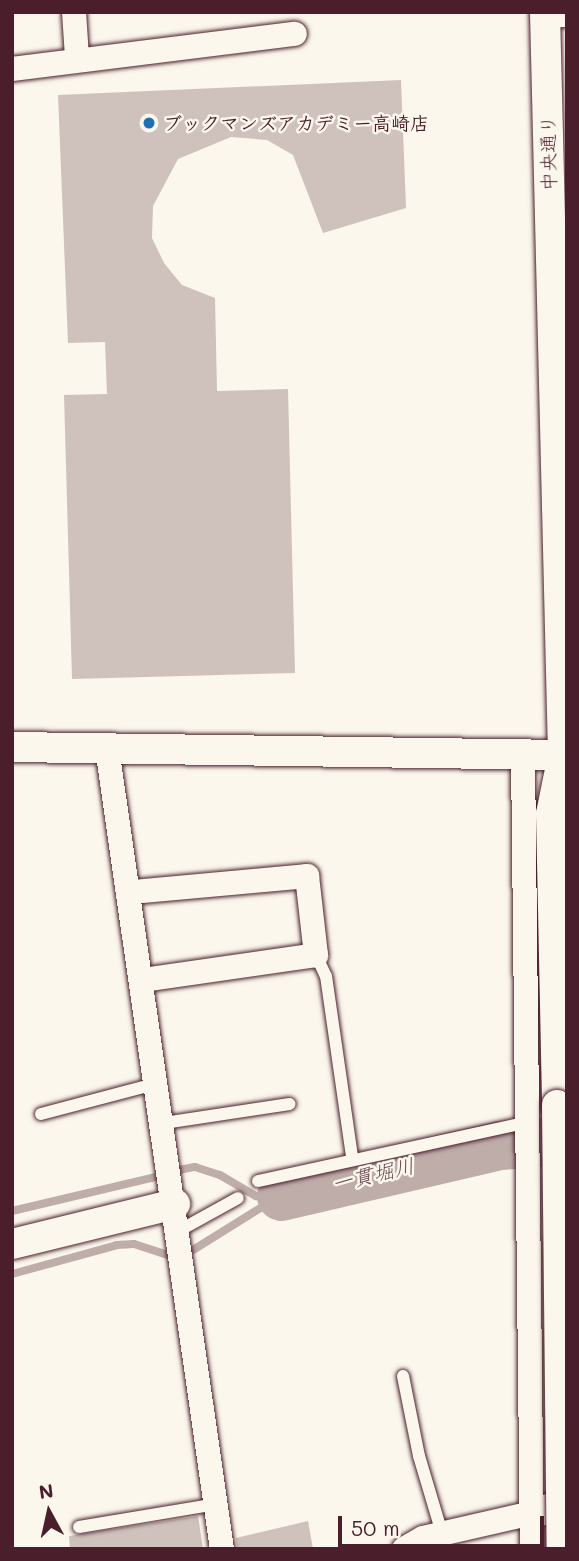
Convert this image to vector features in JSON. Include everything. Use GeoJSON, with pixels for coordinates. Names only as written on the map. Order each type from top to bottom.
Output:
{"type":"FeatureCollection","features":[{"type":"Feature","properties":{"kind":"street"},"geometry":{"type":"LineString","coordinates":[[74,12],[77,57]]}},
{"type":"Feature","properties":{"kind":"street","name":"中央通り"},"geometry":{"type":"LineString","coordinates":[[553,15],[566,758],[551,814],[562,1549]]}},
{"type":"Feature","properties":{"kind":"street"},"geometry":{"type":"LineString","coordinates":[[12,69],[77,57],[295,34]]}},
{"type":"Feature","properties":{"kind":"street"},"geometry":{"type":"LineString","coordinates":[[12,747],[523,755],[566,758]]}},
{"type":"Feature","properties":{"kind":"street"},"geometry":{"type":"LineString","coordinates":[[107,748],[132,892],[222,1549]]}},
{"type":"Feature","properties":{"kind":"street"},"geometry":{"type":"LineString","coordinates":[[523,755],[525,1125],[531,1154],[532,1549]]}},
{"type":"Feature","properties":{"kind":"street"},"geometry":{"type":"LineString","coordinates":[[132,892],[307,876],[316,955],[142,980]]}},
{"type":"Feature","properties":{"kind":"street"},"geometry":{"type":"LineString","coordinates":[[12,1244],[178,1217]]}},
{"type":"Feature","properties":{"kind":"street"},"geometry":{"type":"LineString","coordinates":[[404,1549],[442,1533],[567,1504]]}},
{"type":"Feature","properties":{"kind":"lane"},"geometry":{"type":"LineString","coordinates":[[316,955],[326,976],[352,1157]]}},
{"type":"Feature","properties":{"kind":"lane"},"geometry":{"type":"LineString","coordinates":[[41,1114],[158,1083]]}},
{"type":"Feature","properties":{"kind":"lane"},"geometry":{"type":"LineString","coordinates":[[164,1123],[289,1104]]}},
{"type":"Feature","properties":{"kind":"lane"},"geometry":{"type":"LineString","coordinates":[[258,1181],[352,1157],[525,1125]]}},
{"type":"Feature","properties":{"kind":"lane"},"geometry":{"type":"LineString","coordinates":[[178,1217],[238,1198]]}},
{"type":"Feature","properties":{"kind":"lane"},"geometry":{"type":"LineString","coordinates":[[403,1376],[418,1456],[442,1533]]}},
{"type":"Feature","properties":{"kind":"lane"},"geometry":{"type":"LineString","coordinates":[[79,1527],[216,1504]]}},
{"type":"Feature","properties":{"kind":"building"},"geometry":{"type":"Polygon","coordinates":[[[401,80],[406,208],[323,233],[293,155],[267,140],[231,137],[178,159],[153,206],[152,238],[164,263],[182,285],[215,298],[217,391],[288,389],[295,673],[72,679],[64,395],[107,394],[105,342],[68,343],[58,95],[401,80]]]}},
{"type":"Feature","properties":{"kind":"building"},"geometry":{"type":"Polygon","coordinates":[[[198,1516],[203,1549],[70,1549],[69,1536],[198,1516]]]}},
{"type":"Feature","properties":{"kind":"building"},"geometry":{"type":"Polygon","coordinates":[[[308,1521],[313,1549],[237,1549],[236,1538],[308,1521]]]}},
{"type":"Feature","properties":{"kind":"waterway","name":"一貫堀川"},"geometry":{"type":"LineString","coordinates":[[281,1196],[500,1145],[567,1140]]}},
{"type":"Feature","properties":{"kind":"waterway"},"geometry":{"type":"LineString","coordinates":[[179,1170],[195,1167],[220,1175],[256,1196],[281,1196]]}},
{"type":"Feature","properties":{"kind":"waterway"},"geometry":{"type":"LineString","coordinates":[[12,1211],[156,1177]]}},
{"type":"Feature","properties":{"kind":"waterway","name":"一貫堀川"},"geometry":{"type":"LineString","coordinates":[[193,1250],[278,1197]]}},
{"type":"Feature","properties":{"kind":"waterway","name":"一貫堀川"},"geometry":{"type":"LineString","coordinates":[[12,1274],[117,1245],[134,1244],[168,1255]]}},
{"type":"Feature","properties":{"kind":"place","name":"ブックマンズアカデミー高崎店"},"geometry":{"type":"Point","coordinates":[149,123]}}]}
